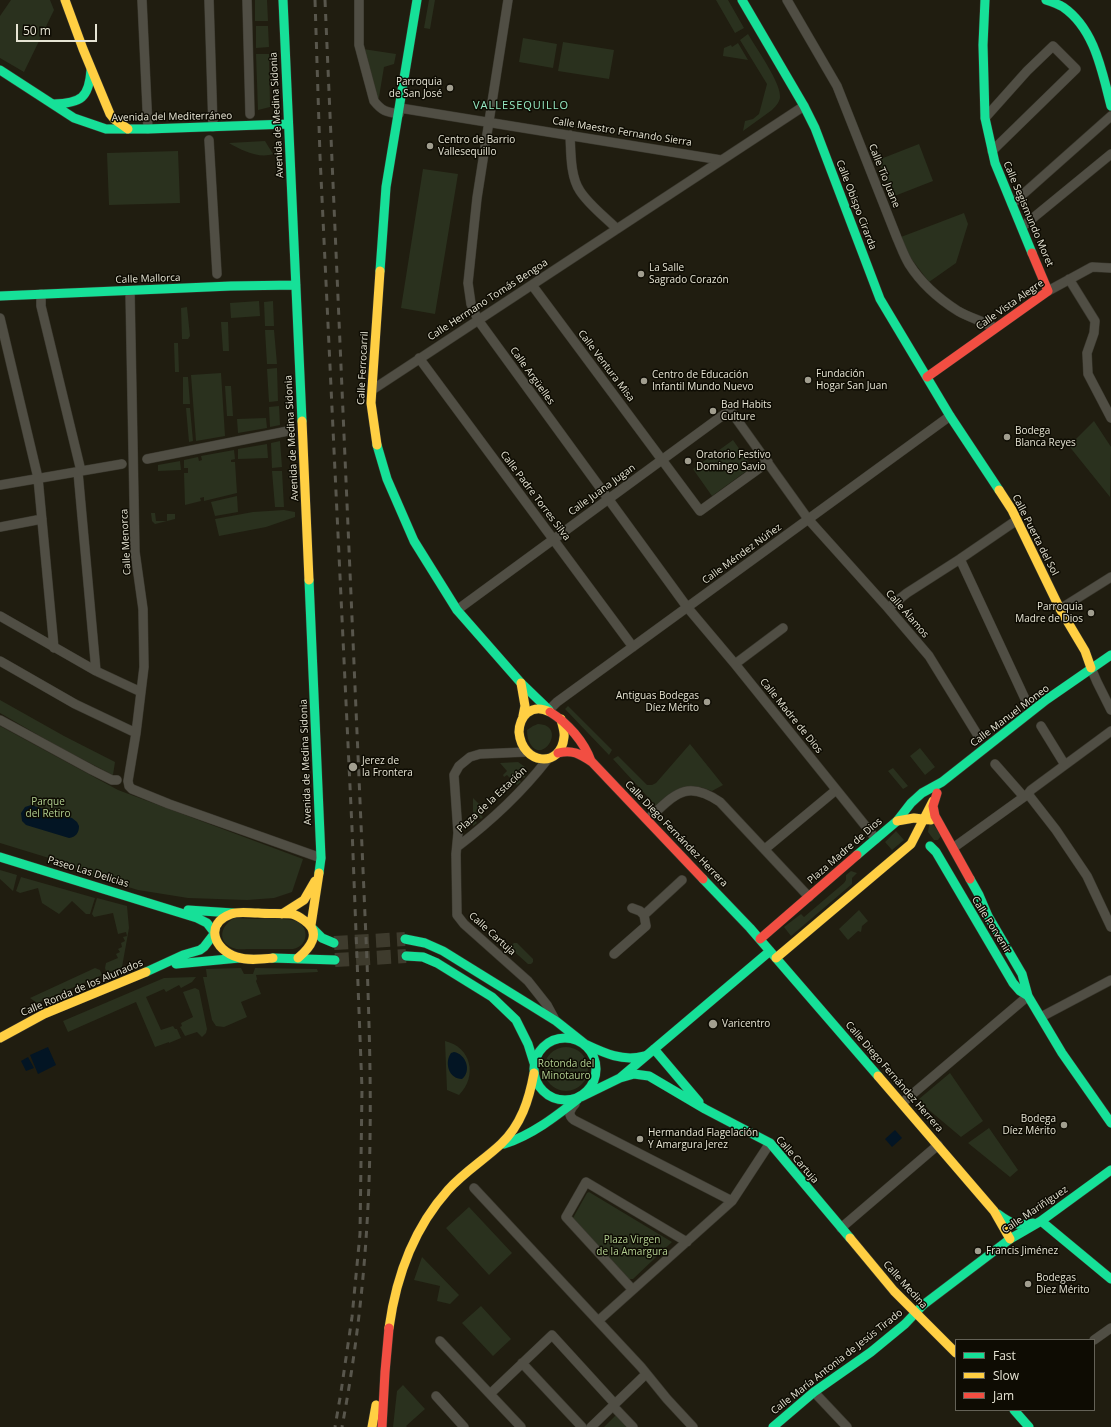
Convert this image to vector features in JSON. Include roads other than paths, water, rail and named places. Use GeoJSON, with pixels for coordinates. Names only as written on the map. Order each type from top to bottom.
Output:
{"type":"FeatureCollection","features":[{"type":"Feature","properties":{"kind":"street"},"geometry":{"type":"LineString","coordinates":[[65,0],[110,114],[114,119],[128,129]]}},
{"type":"Feature","properties":{"kind":"street"},"geometry":{"type":"LineString","coordinates":[[142,0],[148,129]]}},
{"type":"Feature","properties":{"kind":"street"},"geometry":{"type":"LineString","coordinates":[[209,0],[213,127]]}},
{"type":"Feature","properties":{"kind":"street"},"geometry":{"type":"LineString","coordinates":[[247,0],[250,114]]}},
{"type":"Feature","properties":{"kind":"street","name":"Avenida de Medina Sidonia"},"geometry":{"type":"LineString","coordinates":[[283,0],[321,858],[312,927],[312,945],[307,952],[298,958]]}},
{"type":"Feature","properties":{"kind":"street","name":"Calle Maestro Fernando Sierra"},"geometry":{"type":"LineString","coordinates":[[359,0],[359,45],[374,101],[380,108],[387,112],[399,111],[488,122],[721,160]]}},
{"type":"Feature","properties":{"kind":"street","name":"Calle Ferrocarril"},"geometry":{"type":"LineString","coordinates":[[417,0],[386,187],[371,403],[374,430],[379,455],[387,479],[414,541],[457,610],[521,683],[548,710]]}},
{"type":"Feature","properties":{"kind":"street","name":"Calle Argüelles"},"geometry":{"type":"LineString","coordinates":[[508,0],[477,198],[468,283],[471,304],[478,320],[688,607]]}},
{"type":"Feature","properties":{"kind":"street","name":"Calle Obispo Cirarda"},"geometry":{"type":"LineString","coordinates":[[742,0],[804,106],[814,128],[880,299],[950,416]]}},
{"type":"Feature","properties":{"kind":"street","name":"Calle Tío Juane"},"geometry":{"type":"LineString","coordinates":[[787,0],[837,86],[908,263],[933,293],[959,311],[995,328]]}},
{"type":"Feature","properties":{"kind":"street","name":"Calle Segismundo Moret"},"geometry":{"type":"LineString","coordinates":[[984,0],[983,45],[985,118],[992,151],[995,163],[1048,291]]}},
{"type":"Feature","properties":{"kind":"street"},"geometry":{"type":"LineString","coordinates":[[1046,0],[1063,7],[1077,20],[1091,41],[1101,67],[1111,106]]}},
{"type":"Feature","properties":{"kind":"street"},"geometry":{"type":"LineString","coordinates":[[985,118],[1053,46],[1076,69],[992,151]]}},
{"type":"Feature","properties":{"kind":"street"},"geometry":{"type":"LineString","coordinates":[[54,104],[73,103],[82,98],[88,90],[91,80],[91,69]]}},
{"type":"Feature","properties":{"kind":"street","name":"Avenida del Mediterráneo"},"geometry":{"type":"LineString","coordinates":[[0,70],[74,118],[106,129],[288,124]]}},
{"type":"Feature","properties":{"kind":"street","name":"Calle Hermano Tomás Bengoa"},"geometry":{"type":"LineString","coordinates":[[372,390],[804,106]]}},
{"type":"Feature","properties":{"kind":"street"},"geometry":{"type":"LineString","coordinates":[[1012,204],[1111,116]]}},
{"type":"Feature","properties":{"kind":"street"},"geometry":{"type":"LineString","coordinates":[[570,135],[571,161],[579,190],[586,199],[617,229]]}},
{"type":"Feature","properties":{"kind":"street"},"geometry":{"type":"LineString","coordinates":[[209,140],[217,274]]}},
{"type":"Feature","properties":{"kind":"street"},"geometry":{"type":"LineString","coordinates":[[1022,226],[1111,154]]}},
{"type":"Feature","properties":{"kind":"street","name":"Calle Vista Alegre"},"geometry":{"type":"LineString","coordinates":[[927,377],[1048,291],[1092,267],[1111,268]]}},
{"type":"Feature","properties":{"kind":"street"},"geometry":{"type":"LineString","coordinates":[[1069,279],[1095,321],[1094,333],[1086,353],[1088,374],[1111,418]]}},
{"type":"Feature","properties":{"kind":"street","name":"Calle Mallorca"},"geometry":{"type":"LineString","coordinates":[[0,296],[231,286],[296,285]]}},
{"type":"Feature","properties":{"kind":"street","name":"Calle Ventura Misa"},"geometry":{"type":"LineString","coordinates":[[532,285],[700,511],[768,462]]}},
{"type":"Feature","properties":{"kind":"street","name":"Calle Menorca"},"geometry":{"type":"LineString","coordinates":[[130,291],[135,552],[143,609],[144,667],[136,733],[128,781],[129,786],[132,789],[190,812],[321,858]]}},
{"type":"Feature","properties":{"kind":"street"},"geometry":{"type":"LineString","coordinates":[[41,294],[41,306],[79,471],[96,671]]}},
{"type":"Feature","properties":{"kind":"street"},"geometry":{"type":"LineString","coordinates":[[0,318],[38,478],[54,648]]}},
{"type":"Feature","properties":{"kind":"street","name":"Calle Padre Torres Silva"},"geometry":{"type":"LineString","coordinates":[[419,358],[633,647]]}},
{"type":"Feature","properties":{"kind":"street","name":"Calle Juana Jugan"},"geometry":{"type":"LineString","coordinates":[[457,610],[730,410],[768,462]]}},
{"type":"Feature","properties":{"kind":"street","name":"Calle Méndez Núñez"},"geometry":{"type":"LineString","coordinates":[[548,710],[950,416]]}},
{"type":"Feature","properties":{"kind":"street","name":"Calle Puerta del Sol"},"geometry":{"type":"LineString","coordinates":[[950,416],[1012,510],[1060,608],[1086,652],[1091,668]]}},
{"type":"Feature","properties":{"kind":"street"},"geometry":{"type":"LineString","coordinates":[[147,459],[288,431]]}},
{"type":"Feature","properties":{"kind":"street","name":"Calle Álamos"},"geometry":{"type":"LineString","coordinates":[[768,462],[808,519],[930,656],[976,734]]}},
{"type":"Feature","properties":{"kind":"street"},"geometry":{"type":"LineString","coordinates":[[0,486],[122,464]]}},
{"type":"Feature","properties":{"kind":"street"},"geometry":{"type":"LineString","coordinates":[[0,526],[42,519]]}},
{"type":"Feature","properties":{"kind":"street"},"geometry":{"type":"LineString","coordinates":[[888,608],[907,592],[960,560],[1017,520]]}},
{"type":"Feature","properties":{"kind":"street"},"geometry":{"type":"LineString","coordinates":[[960,560],[1026,701]]}},
{"type":"Feature","properties":{"kind":"street"},"geometry":{"type":"LineString","coordinates":[[1060,608],[1111,577]]}},
{"type":"Feature","properties":{"kind":"street","name":"Calle Madre de Dios"},"geometry":{"type":"LineString","coordinates":[[688,607],[876,839]]}},
{"type":"Feature","properties":{"kind":"street"},"geometry":{"type":"LineString","coordinates":[[0,616],[96,671],[141,692]]}},
{"type":"Feature","properties":{"kind":"street"},"geometry":{"type":"LineString","coordinates":[[735,664],[783,628]]}},
{"type":"Feature","properties":{"kind":"street","name":"Calle Manuel Moneo"},"geometry":{"type":"LineString","coordinates":[[942,782],[1032,712],[1111,655]]}},
{"type":"Feature","properties":{"kind":"street"},"geometry":{"type":"LineString","coordinates":[[0,661],[75,704],[136,733]]}},
{"type":"Feature","properties":{"kind":"street"},"geometry":{"type":"LineString","coordinates":[[1091,668],[1111,710]]}},
{"type":"Feature","properties":{"kind":"street"},"geometry":{"type":"LineString","coordinates":[[521,683],[525,706],[520,724],[519,734],[521,743],[526,752],[539,760],[547,760],[558,753],[563,745],[565,737],[561,719],[548,710],[541,708],[535,708],[523,716]]}},
{"type":"Feature","properties":{"kind":"street","name":"Calle Diego Fernández Herrera"},"geometry":{"type":"LineString","coordinates":[[561,719],[584,745],[592,762]]}},
{"type":"Feature","properties":{"kind":"street"},"geometry":{"type":"LineString","coordinates":[[0,720],[92,770],[112,780],[117,780]]}},
{"type":"Feature","properties":{"kind":"street"},"geometry":{"type":"LineString","coordinates":[[1041,726],[1065,765]]}},
{"type":"Feature","properties":{"kind":"street"},"geometry":{"type":"LineString","coordinates":[[941,861],[949,852],[954,851],[1031,790],[1111,731]]}},
{"type":"Feature","properties":{"kind":"street","name":"Calle Diego Fernández Herrera"},"geometry":{"type":"LineString","coordinates":[[558,753],[568,750],[574,751],[592,762],[760,939]]}},
{"type":"Feature","properties":{"kind":"street","name":"Plaza de la Estación"},"geometry":{"type":"LineString","coordinates":[[458,847],[454,775],[459,766],[470,757],[480,754],[526,752]]}},
{"type":"Feature","properties":{"kind":"street","name":"Plaza de la Estación"},"geometry":{"type":"LineString","coordinates":[[458,847],[472,836],[531,780],[547,760]]}},
{"type":"Feature","properties":{"kind":"street"},"geometry":{"type":"LineString","coordinates":[[995,764],[1026,795],[1056,830],[1088,876],[1111,926]]}},
{"type":"Feature","properties":{"kind":"street"},"geometry":{"type":"LineString","coordinates":[[534,1073],[537,1083],[543,1091],[551,1097],[561,1100],[571,1100],[581,1097],[620,1078],[913,841],[942,782]]}},
{"type":"Feature","properties":{"kind":"street"},"geometry":{"type":"LineString","coordinates":[[897,821],[906,808],[920,794],[933,785],[942,782]]}},
{"type":"Feature","properties":{"kind":"street"},"geometry":{"type":"LineString","coordinates":[[648,820],[670,799],[682,792],[694,790],[708,793],[720,802],[809,896]]}},
{"type":"Feature","properties":{"kind":"street"},"geometry":{"type":"LineString","coordinates":[[765,849],[836,790]]}},
{"type":"Feature","properties":{"kind":"street","name":"Calle Porvenir"},"geometry":{"type":"LineString","coordinates":[[937,792],[933,806],[935,816],[979,895],[988,916],[1022,974],[1028,996],[1062,1053],[1111,1123]]}},
{"type":"Feature","properties":{"kind":"street"},"geometry":{"type":"LineString","coordinates":[[897,821],[909,817],[925,818],[939,824]]}},
{"type":"Feature","properties":{"kind":"street","name":"Plaza Madre de Dios"},"geometry":{"type":"LineString","coordinates":[[760,939],[897,821],[908,821],[914,828],[913,841]]}},
{"type":"Feature","properties":{"kind":"street"},"geometry":{"type":"LineString","coordinates":[[913,841],[954,851]]}},
{"type":"Feature","properties":{"kind":"street","name":"Calle Porvenir"},"geometry":{"type":"LineString","coordinates":[[930,846],[936,852],[964,903],[978,922],[1013,983],[1020,991],[1028,996]]}},
{"type":"Feature","properties":{"kind":"street","name":"Calle Cartuja"},"geometry":{"type":"LineString","coordinates":[[458,847],[456,854],[457,915],[464,924],[531,984],[547,1005],[556,1021]]}},
{"type":"Feature","properties":{"kind":"street","name":"Paseo Las Delicias"},"geometry":{"type":"LineString","coordinates":[[0,857],[169,908],[202,920],[214,933],[216,942],[222,949],[230,955],[240,958]]}},
{"type":"Feature","properties":{"kind":"street","name":"Avenida de Medina Sidonia"},"geometry":{"type":"LineString","coordinates":[[282,914],[304,900],[318,875]]}},
{"type":"Feature","properties":{"kind":"street"},"geometry":{"type":"LineString","coordinates":[[644,915],[682,880]]}},
{"type":"Feature","properties":{"kind":"street","name":"Paseo Las Delicias"},"geometry":{"type":"LineString","coordinates":[[169,908],[233,913],[293,914],[300,917],[312,927]]}},
{"type":"Feature","properties":{"kind":"street"},"geometry":{"type":"LineString","coordinates":[[614,954],[646,926],[644,915],[640,911],[632,908]]}},
{"type":"Feature","properties":{"kind":"street","name":"Calle Ronda de los Alunados"},"geometry":{"type":"LineString","coordinates":[[0,1038],[44,1014],[178,957],[200,950],[214,933],[220,920],[233,913]]}},
{"type":"Feature","properties":{"kind":"street"},"geometry":{"type":"LineString","coordinates":[[312,927],[318,936],[326,941],[334,943]]}},
{"type":"Feature","properties":{"kind":"street","name":"Calle Cartuja"},"geometry":{"type":"LineString","coordinates":[[405,939],[430,943],[556,1021],[584,1044],[624,1059],[636,1058],[651,1052],[705,1109]]}},
{"type":"Feature","properties":{"kind":"street"},"geometry":{"type":"LineString","coordinates":[[760,939],[773,955]]}},
{"type":"Feature","properties":{"kind":"street","name":"Calle Diego Fernández Herrera"},"geometry":{"type":"LineString","coordinates":[[773,955],[994,1211],[1009,1223],[1017,1225],[1024,1226],[1041,1221]]}},
{"type":"Feature","properties":{"kind":"street"},"geometry":{"type":"LineString","coordinates":[[372,1427],[386,1352],[394,1294],[399,1276],[413,1242],[427,1217],[462,1175],[502,1144],[517,1125],[529,1095],[534,1073],[534,1063],[528,1044],[516,1020],[492,997],[437,963],[423,957],[406,956]]}},
{"type":"Feature","properties":{"kind":"street","name":"Calle Ronda de los Alunados"},"geometry":{"type":"LineString","coordinates":[[152,969],[192,962],[240,958],[298,958]]}},
{"type":"Feature","properties":{"kind":"street"},"geometry":{"type":"LineString","coordinates":[[298,958],[335,960]]}},
{"type":"Feature","properties":{"kind":"street"},"geometry":{"type":"LineString","coordinates":[[1041,1017],[1111,980]]}},
{"type":"Feature","properties":{"kind":"street"},"geometry":{"type":"LineString","coordinates":[[902,1103],[1028,996]]}},
{"type":"Feature","properties":{"kind":"street"},"geometry":{"type":"LineString","coordinates":[[534,1063],[538,1053],[545,1045],[554,1040],[565,1038],[575,1039],[584,1044],[592,1052],[596,1062],[597,1072],[589,1090],[570,1108],[569,1113],[572,1118],[732,1201]]}},
{"type":"Feature","properties":{"kind":"street","name":"Calle Cartuja"},"geometry":{"type":"LineString","coordinates":[[620,1078],[632,1074],[643,1074],[770,1143],[841,1228]]}},
{"type":"Feature","properties":{"kind":"street"},"geometry":{"type":"LineString","coordinates":[[502,1144],[520,1138],[543,1124],[581,1097]]}},
{"type":"Feature","properties":{"kind":"street"},"geometry":{"type":"LineString","coordinates":[[598,1321],[732,1201],[770,1143]]}},
{"type":"Feature","properties":{"kind":"street"},"geometry":{"type":"LineString","coordinates":[[841,1228],[938,1145]]}},
{"type":"Feature","properties":{"kind":"street","name":"Calle Mariñiguez"},"geometry":{"type":"LineString","coordinates":[[915,1313],[923,1305],[1010,1240],[1041,1221],[1111,1170]]}},
{"type":"Feature","properties":{"kind":"street"},"geometry":{"type":"LineString","coordinates":[[632,1289],[566,1218],[586,1182],[687,1242]]}},
{"type":"Feature","properties":{"kind":"street"},"geometry":{"type":"LineString","coordinates":[[474,1188],[598,1321],[693,1427]]}},
{"type":"Feature","properties":{"kind":"street","name":"Calle Diego Fernández Herrera"},"geometry":{"type":"LineString","coordinates":[[994,1211],[1010,1240]]}},
{"type":"Feature","properties":{"kind":"street"},"geometry":{"type":"LineString","coordinates":[[1041,1221],[1111,1279]]}},
{"type":"Feature","properties":{"kind":"street","name":"Calle Medina"},"geometry":{"type":"LineString","coordinates":[[841,1228],[915,1313],[955,1352]]}},
{"type":"Feature","properties":{"kind":"street","name":"Calle María Antonia de Jesús Tirado"},"geometry":{"type":"LineString","coordinates":[[773,1427],[814,1392],[871,1352],[905,1324],[915,1313]]}},
{"type":"Feature","properties":{"kind":"street"},"geometry":{"type":"LineString","coordinates":[[1095,1339],[1111,1328]]}},
{"type":"Feature","properties":{"kind":"street"},"geometry":{"type":"LineString","coordinates":[[490,1394],[552,1335],[633,1427]]}},
{"type":"Feature","properties":{"kind":"street"},"geometry":{"type":"LineString","coordinates":[[440,1341],[521,1427]]}},
{"type":"Feature","properties":{"kind":"street"},"geometry":{"type":"LineString","coordinates":[[382,1427],[386,1352]]}},
{"type":"Feature","properties":{"kind":"street"},"geometry":{"type":"LineString","coordinates":[[522,1363],[582,1427]]}},
{"type":"Feature","properties":{"kind":"street"},"geometry":{"type":"LineString","coordinates":[[590,1427],[646,1374]]}},
{"type":"Feature","properties":{"kind":"street"},"geometry":{"type":"LineString","coordinates":[[814,1392],[847,1427]]}},
{"type":"Feature","properties":{"kind":"street"},"geometry":{"type":"LineString","coordinates":[[436,1396],[464,1427]]}},
{"type":"Feature","properties":{"kind":"street"},"geometry":{"type":"LineString","coordinates":[[1015,1411],[1029,1427]]}},
{"type":"Feature","properties":{"kind":"water"},"geometry":{"type":"Polygon","coordinates":[[[31,805],[72,818],[79,826],[78,833],[74,837],[69,838],[26,825],[22,821],[21,813],[25,807],[31,805]]]}},
{"type":"Feature","properties":{"kind":"water"},"geometry":{"type":"Polygon","coordinates":[[[48,1047],[56,1065],[38,1074],[30,1055],[48,1047]]]}},
{"type":"Feature","properties":{"kind":"water"},"geometry":{"type":"Polygon","coordinates":[[[454,1052],[462,1056],[466,1063],[467,1072],[462,1079],[454,1076],[449,1070],[449,1057],[451,1053],[454,1052]]]}},
{"type":"Feature","properties":{"kind":"water"},"geometry":{"type":"Polygon","coordinates":[[[28,1057],[34,1068],[26,1071],[21,1061],[28,1057]]]}},
{"type":"Feature","properties":{"kind":"water"},"geometry":{"type":"Polygon","coordinates":[[[895,1130],[902,1138],[892,1147],[885,1139],[895,1130]]]}},
{"type":"Feature","properties":{"kind":"tunnel"},"geometry":{"type":"LineString","coordinates":[[334,943],[405,939]]}},
{"type":"Feature","properties":{"kind":"tunnel"},"geometry":{"type":"LineString","coordinates":[[335,960],[406,956]]}},
{"type":"Feature","properties":{"kind":"railway"},"geometry":{"type":"LineString","coordinates":[[315,0],[320,156],[352,828],[362,1089],[360,1234],[352,1317],[335,1427]]}},
{"type":"Feature","properties":{"kind":"railway"},"geometry":{"type":"LineString","coordinates":[[325,0],[367,961],[370,1072],[368,1211],[359,1319],[342,1427]]}},
{"type":"Feature","properties":{"kind":"place","name":"Parroquia de San José"},"geometry":{"type":"Point","coordinates":[450,88]}},
{"type":"Feature","properties":{"kind":"place","name":"Centro de Barrio Vallesequillo"},"geometry":{"type":"Point","coordinates":[430,146]}},
{"type":"Feature","properties":{"kind":"place","name":"La Salle Sagrado Corazón"},"geometry":{"type":"Point","coordinates":[641,274]}},
{"type":"Feature","properties":{"kind":"place","name":"Fundación Hogar San Juan"},"geometry":{"type":"Point","coordinates":[808,380]}},
{"type":"Feature","properties":{"kind":"place","name":"Centro de Educación Infantil Mundo Nuevo"},"geometry":{"type":"Point","coordinates":[644,381]}},
{"type":"Feature","properties":{"kind":"place","name":"Bad Habits Culture"},"geometry":{"type":"Point","coordinates":[713,411]}},
{"type":"Feature","properties":{"kind":"place","name":"Bodega Blanca Reyes"},"geometry":{"type":"Point","coordinates":[1007,437]}},
{"type":"Feature","properties":{"kind":"place","name":"Oratorio Festivo Domingo Savio"},"geometry":{"type":"Point","coordinates":[688,461]}},
{"type":"Feature","properties":{"kind":"place","name":"Parroquia Madre de Dios"},"geometry":{"type":"Point","coordinates":[1091,613]}},
{"type":"Feature","properties":{"kind":"place","name":"Antiguas Bodegas Díez Mérito"},"geometry":{"type":"Point","coordinates":[707,702]}},
{"type":"Feature","properties":{"kind":"place","name":"Jerez de la Frontera"},"geometry":{"type":"Point","coordinates":[353,767]}},
{"type":"Feature","properties":{"kind":"place","name":"Varicentro"},"geometry":{"type":"Point","coordinates":[713,1024]}},
{"type":"Feature","properties":{"kind":"place","name":"Bodega Díez Mérito"},"geometry":{"type":"Point","coordinates":[1064,1125]}},
{"type":"Feature","properties":{"kind":"place","name":"Hermandad Flagelación Y Amargura Jerez"},"geometry":{"type":"Point","coordinates":[640,1139]}},
{"type":"Feature","properties":{"kind":"place","name":"Francis Jiménez"},"geometry":{"type":"Point","coordinates":[978,1251]}},
{"type":"Feature","properties":{"kind":"place","name":"Bodegas Díez Mérito"},"geometry":{"type":"Point","coordinates":[1028,1284]}},
{"type":"Feature","properties":{"kind":"district","name":"VALLESEQUILLO"},"geometry":{"type":"Point","coordinates":[521,106]}},
{"type":"Feature","properties":{"kind":"park label","name":"Parque del Retiro"},"geometry":{"type":"Point","coordinates":[48,808]}},
{"type":"Feature","properties":{"kind":"park label","name":"Rotonda del Minotauro"},"geometry":{"type":"Point","coordinates":[566,1070]}},
{"type":"Feature","properties":{"kind":"park label","name":"Plaza Virgen de la Amargura"},"geometry":{"type":"Point","coordinates":[632,1246]}}]}
